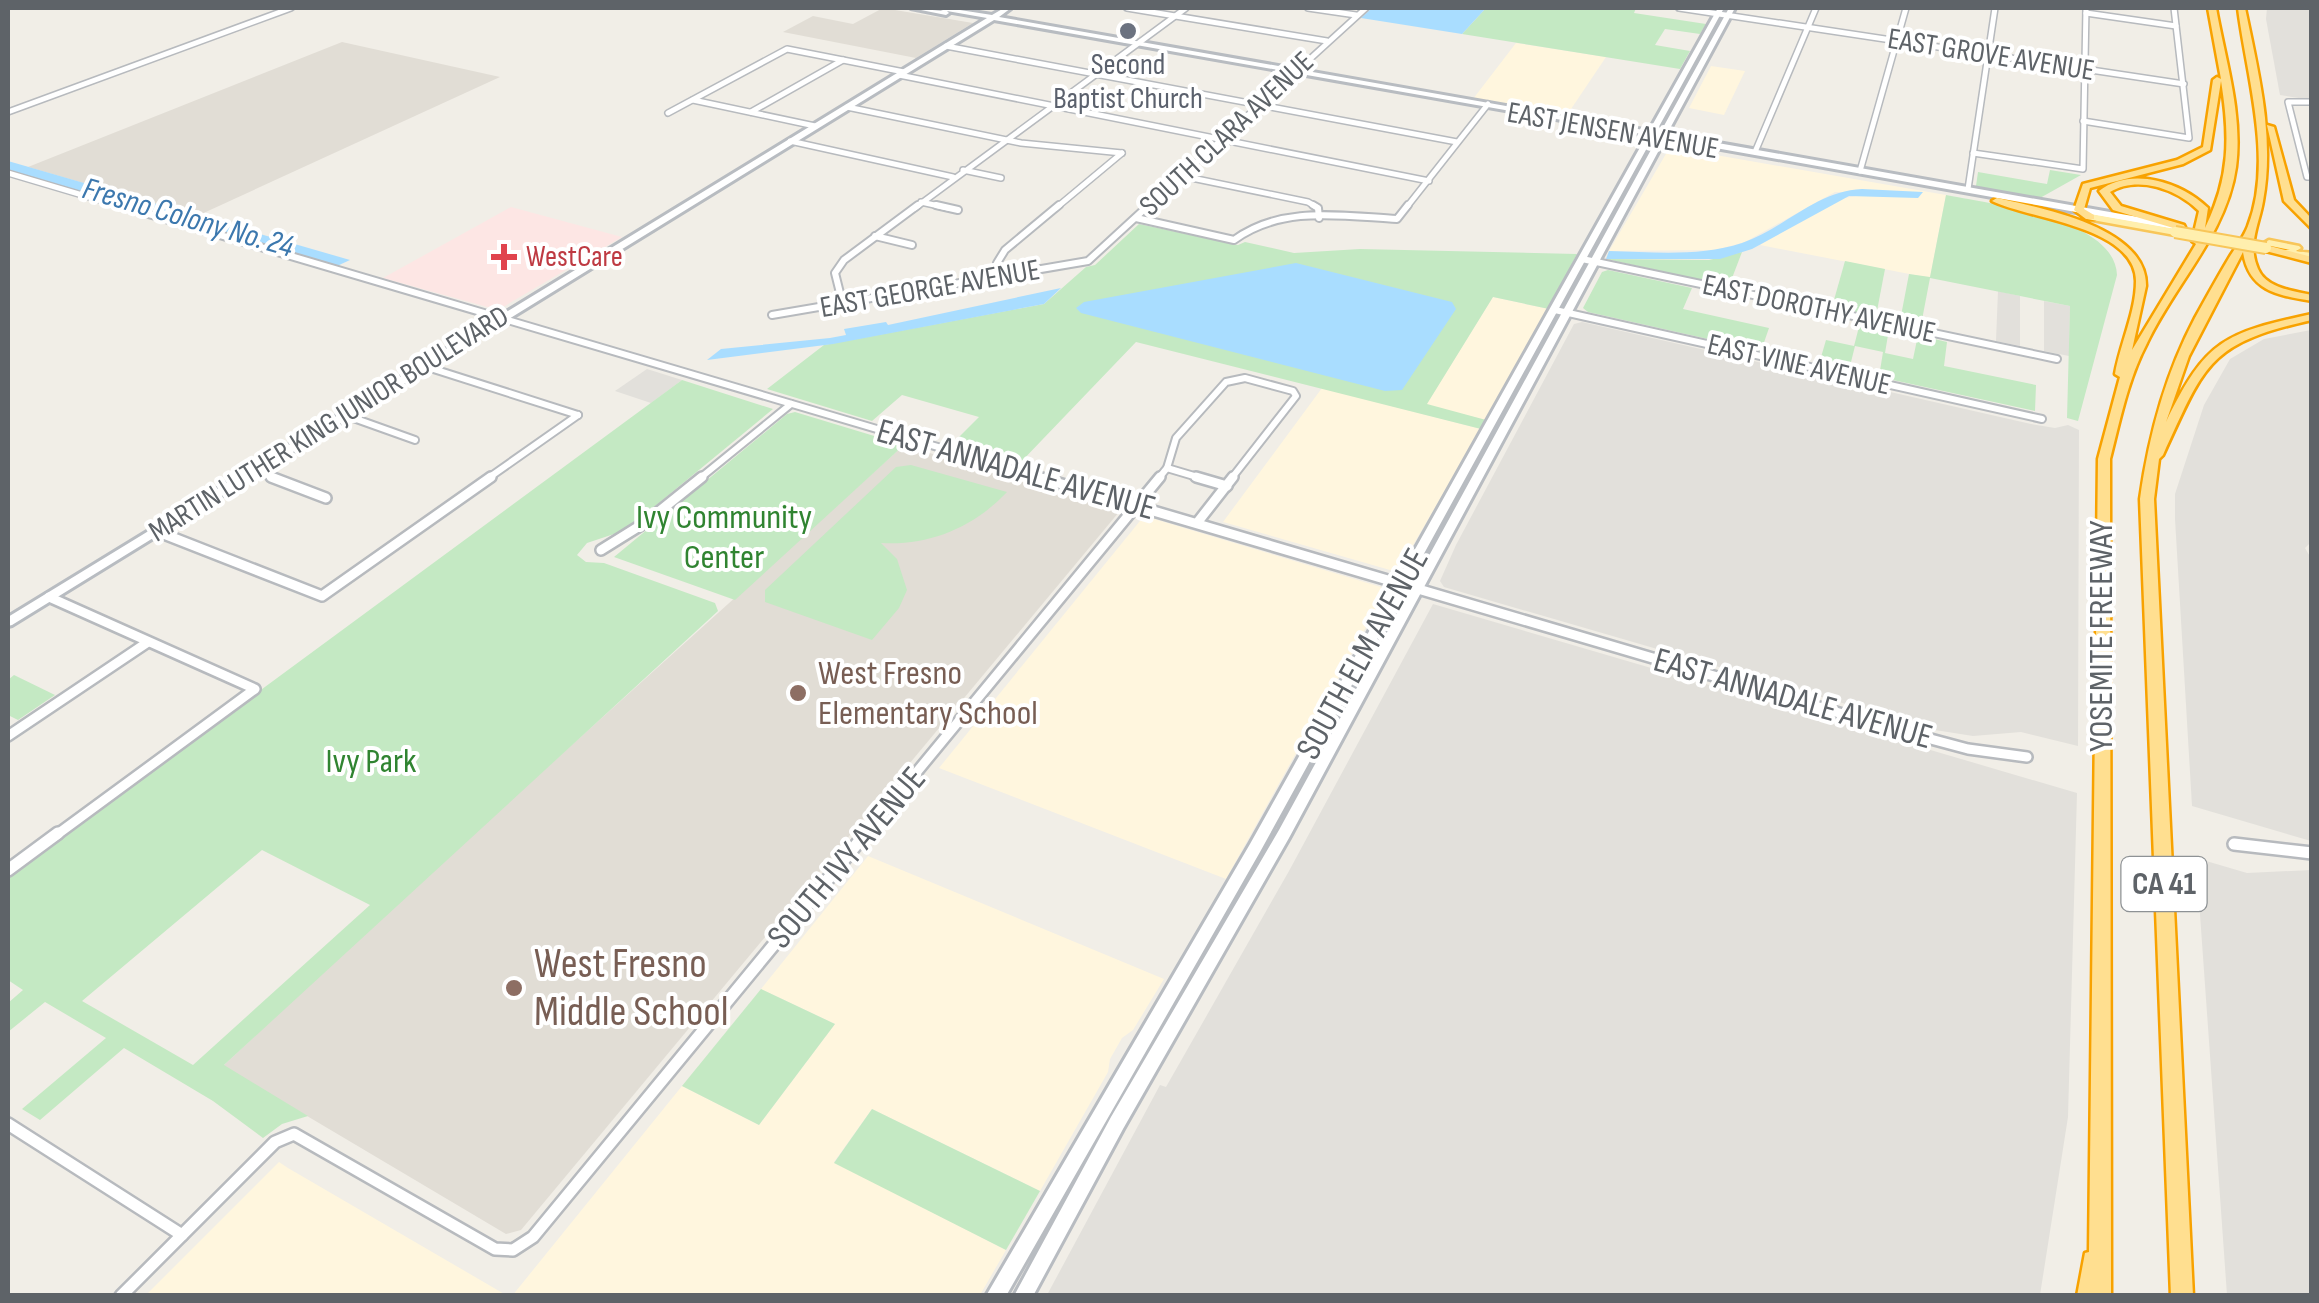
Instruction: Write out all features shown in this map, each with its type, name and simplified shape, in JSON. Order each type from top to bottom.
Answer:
[{"type":"highway","name":"YOSEMITE FREEWAY","points":[[2100,1296],[2104,459],[2118,397],[2147,331],[2215,220],[2231,164],[2230,123],[2212,8]]},
{"type":"highway","name":"YOSEMITE FREEWAY","points":[[2182,1296],[2147,529],[2150,472],[2162,405],[2176,365],[2248,233],[2259,203],[2265,159],[2241,8]]},
{"type":"highway","points":[[2090,217],[2079,210],[2080,195],[2091,183],[2180,162],[2206,148],[2219,62]]},
{"type":"highway","points":[[2255,80],[2289,201],[2312,226]]},
{"type":"highway","points":[[2178,230],[2117,208],[2104,191],[2122,183],[2143,183],[2175,190],[2196,201],[2204,214],[2193,256]]},
{"type":"highway","points":[[1996,200],[2092,230],[2118,245],[2139,267],[2142,280],[2124,347],[2118,397]]},
{"type":"highway","points":[[2248,233],[2248,266],[2252,274],[2274,288],[2312,298]]},
{"type":"highway","points":[[2267,245],[2312,255]]},
{"type":"highway","points":[[2150,472],[2208,356],[2242,333],[2312,316]]},
{"type":"highway","points":[[2088,1296],[2100,1213]]},
{"type":"main road","name":"EAST JENSEN AVENUE","points":[[914,8],[1755,152],[2178,230]]},
{"type":"main road","name":"EAST JENSEN AVENUE","points":[[939,8],[990,19]]},
{"type":"main road","name":"MARTIN LUTHER KING JUNIOR BOULEVARD","points":[[8,622],[1008,8]]},
{"type":"main road","name":"SOUTH ELM AVENUE","points":[[1562,312],[1582,260],[1725,11]]},
{"type":"main road","name":"SOUTH ELM AVENUE","points":[[995,1296],[1148,1028],[1410,586],[1662,138],[1725,11]]},
{"type":"main road","name":"EAST JENSEN AVENUE","points":[[1662,138],[1913,186],[2267,245]]},
{"type":"main road","points":[[1808,167],[1860,171]]},
{"type":"main road","points":[[1913,186],[1968,190]]},
{"type":"main road","name":"SOUTH ELM AVENUE","points":[[1023,1296],[1262,873],[1410,586]]},
{"type":"main road","points":[[1148,1028],[1167,1037]]},
{"type":"street","points":[[8,112],[291,8]]},
{"type":"street","points":[[1128,8],[1327,41]]},
{"type":"street","points":[[843,305],[834,274],[844,260],[1186,8]]},
{"type":"street","points":[[1308,8],[1356,15]]},
{"type":"street","name":"SOUTH CLARA AVENUE","points":[[1088,261],[1366,8]]},
{"type":"street","name":"EAST GROVE AVENUE","points":[[1680,8],[1725,11],[1808,28],[2184,84]]},
{"type":"street","points":[[1755,152],[1816,8]]},
{"type":"street","points":[[1860,171],[1906,8]]},
{"type":"street","points":[[1968,190],[1995,8]]},
{"type":"street","points":[[2083,121],[2189,138],[2174,8]]},
{"type":"street","points":[[1973,153],[2080,170],[2084,167],[2086,10],[2176,26]]},
{"type":"street","points":[[946,46],[1457,142]]},
{"type":"street","points":[[668,114],[788,48],[1429,181]]},
{"type":"street","points":[[752,112],[843,60]]},
{"type":"street","points":[[694,100],[815,126]]},
{"type":"street","points":[[2310,177],[2288,102],[2312,102]]},
{"type":"street","points":[[1136,218],[1234,240],[1264,221],[1397,219],[1486,106]]},
{"type":"street","points":[[846,107],[1005,140],[1122,154]]},
{"type":"street","points":[[790,141],[954,178]]},
{"type":"street","points":[[1003,276],[996,262],[1005,250],[1122,154]]},
{"type":"street","points":[[964,170],[1002,178]]},
{"type":"street","name":"EAST ANNADALE AVENUE","points":[[8,173],[1947,744],[2027,757]]},
{"type":"street","points":[[1182,176],[1308,202],[1318,208],[1320,218]]},
{"type":"street","points":[[922,202],[958,210]]},
{"type":"street","points":[[875,236],[912,245]]},
{"type":"street","name":"EAST DOROTHY AVENUE","points":[[1582,260],[2057,359]]},
{"type":"street","name":"EAST GEORGE AVENUE","points":[[772,315],[1088,261]]},
{"type":"street","name":"EAST VINE AVENUE","points":[[1562,312],[2042,420]]},
{"type":"street","points":[[424,366],[578,415]]},
{"type":"street","name":"SOUTH IVY AVENUE","points":[[182,1235],[285,1136],[294,1134],[494,1249],[513,1250],[545,1222],[1167,468],[1176,438],[1226,382],[1244,378],[1292,391],[1296,396],[1228,486]]},
{"type":"street","points":[[601,550],[646,522],[791,404]]},
{"type":"street","points":[[344,415],[415,440]]},
{"type":"street","points":[[156,531],[322,596],[578,415]]},
{"type":"street","points":[[1167,468],[1228,486],[1196,523]]},
{"type":"street","points":[[254,470],[326,498]]},
{"type":"street","points":[[8,870],[255,689],[49,597]]},
{"type":"street","points":[[8,736],[148,642]]},
{"type":"street","points":[[2234,844],[2264,844],[2312,853]]},
{"type":"street","points":[[8,1124],[182,1235],[120,1296]]},
{"type":"shaded area","points":[[883,8],[973,23],[916,58],[783,32],[813,16],[853,24]]},
{"type":"shaded area","points":[[2267,8],[2311,8],[2311,100],[2280,95]]},
{"type":"shaded area","points":[[342,42],[500,77],[197,216],[28,167]]},
{"type":"shaded area","points":[[1516,43],[1606,57],[1567,115],[1473,99]]},
{"type":"shaded area","points":[[1711,66],[1745,71],[1724,115],[1689,108]]},
{"type":"shaded area","points":[[1670,147],[1946,195],[1930,278],[1760,245],[1839,199],[1868,194],[1918,198],[1922,192],[1835,192],[1745,242],[1716,250],[1609,251]]},
{"type":"shaded area","name":"WestCare","points":[[511,207],[622,237],[498,310],[383,278]]},
{"type":"shaded area","points":[[1998,291],[2020,296],[2020,346],[1996,341]]},
{"type":"shaded area","points":[[1493,297],[1549,309],[1486,420],[1426,405]]},
{"type":"shaded area","points":[[2044,301],[2070,306],[2069,356],[2044,351]]},
{"type":"shaded area","points":[[1582,322],[2031,424],[2055,428],[2068,425],[2079,430],[2078,746],[2021,732],[1973,736],[1935,730],[1444,587],[1440,581],[1456,545],[1574,324]]},
{"type":"shaded area","points":[[2311,330],[2312,541],[2305,548],[2312,560],[2311,841],[2192,806],[2175,494],[2204,405],[2230,359],[2264,339]]},
{"type":"shaded area","points":[[647,369],[682,380],[651,403],[615,391]]},
{"type":"shaded area","points":[[1322,388],[1481,429],[1399,569],[1390,570],[1223,522]]},
{"type":"shaded area","points":[[904,445],[1119,512],[521,1230],[506,1234],[223,1066],[389,910]]},
{"type":"shaded area","points":[[1144,516],[1381,587],[1385,593],[1226,879],[939,768]]},
{"type":"shaded area","points":[[1433,604],[2077,793],[2068,1117],[2040,1295],[1047,1295],[1160,1085],[1166,1087],[1289,871]]},
{"type":"shaded area","points":[[868,856],[1164,979],[1133,1030],[1122,1038],[1110,1059],[1108,1072],[1040,1191],[872,1109],[834,1162],[1006,1250],[980,1295],[512,1296],[682,1086],[759,1125],[835,1024],[761,989]]},
{"type":"shaded area","points":[[2196,858],[2247,873],[2311,870],[2311,1295],[2227,1295]]},
{"type":"shaded area","points":[[279,1162],[288,1168],[506,1295],[146,1295]]},
{"type":"green space","points":[[1486,8],[1636,8],[1634,13],[1706,24],[1700,34],[1665,29],[1655,45],[1690,51],[1680,69],[1462,34]]},
{"type":"green space","points":[[2050,170],[2081,175],[2040,198],[1976,186],[1978,172],[2047,184]]},
{"type":"green space","points":[[1946,195],[2047,217],[2096,240],[2111,256],[2117,275],[2078,421],[2067,418],[2070,306],[1930,278],[1921,325],[1900,321],[1909,274],[1930,277]]},
{"type":"green space","points":[[1139,224],[1294,253],[1360,249],[1577,254],[1549,309],[1493,297],[1427,404],[1486,420],[1481,429],[1136,342],[1019,464],[952,444],[979,417],[902,395],[872,421],[767,389],[824,345],[1044,304],[1086,267],[1095,265]]},
{"type":"green space","points":[[1742,252],[1729,286],[1606,259],[1709,260]]},
{"type":"green space","points":[[1845,261],[1885,269],[1876,316],[1832,307]]},
{"type":"green space","points":[[1608,270],[1692,288],[1683,309],[1769,328],[1761,351],[1588,312],[1583,308],[1602,272]]},
{"type":"green space","points":[[1860,323],[1889,329],[1885,353],[1913,359],[1918,335],[1947,342],[1944,366],[2036,385],[2035,411],[1879,377],[1883,352],[1855,346],[1849,370],[1819,364],[1826,340],[1854,346]]},
{"type":"green space","name":"Ivy Park","points":[[682,380],[773,409],[626,530],[587,543],[577,555],[586,562],[604,563],[715,603],[718,611],[224,1065],[308,1116],[282,1124],[263,1138],[213,1101],[124,1048],[40,1120],[22,1109],[106,1038],[45,1002],[8,1032],[8,1003],[23,990],[8,980],[8,876]],"holes":[[[262,850],[370,905],[193,1065],[82,1001]]]},
{"type":"green space","name":"Ivy Community Center","points":[[795,412],[904,445],[735,600],[614,557],[787,414]]},
{"type":"green space","points":[[911,465],[1007,492],[980,515],[950,532],[917,541],[881,543],[897,559],[907,590],[899,608],[872,640],[765,602],[765,590],[896,467]]},
{"type":"green space","points":[[14,675],[55,695],[18,720],[8,715],[8,680]]},
{"type":"green space","points":[[761,989],[835,1024],[759,1125],[682,1086]]},
{"type":"green space","points":[[872,1109],[1040,1191],[1006,1250],[834,1163]]},
{"type":"water","points":[[1372,8],[1486,8],[1462,34],[1361,18]]},
{"type":"water","name":"Fresno Colony No. 24","points":[[8,161],[350,260],[337,266],[8,170]]},
{"type":"water","points":[[1862,189],[1923,192],[1918,198],[1849,196],[1752,249],[1720,259],[1606,259],[1609,251],[1693,252],[1742,243],[1830,196]]},
{"type":"water","points":[[1296,263],[1452,302],[1456,309],[1402,390],[1385,391],[1081,313],[1076,308],[1084,302]]},
{"type":"water","points":[[1061,288],[1044,304],[833,344],[707,360],[721,349],[830,338],[846,335],[844,329],[886,322],[888,325]]},
{"type":"place","name":"Second Baptist Church","points":[[1128,31]]},
{"type":"place","name":"WestCare","points":[[504,257]]},
{"type":"place","name":"West Fresno Elementary School","points":[[798,693]]},
{"type":"place","name":"West Fresno Middle School","points":[[514,988]]}]
